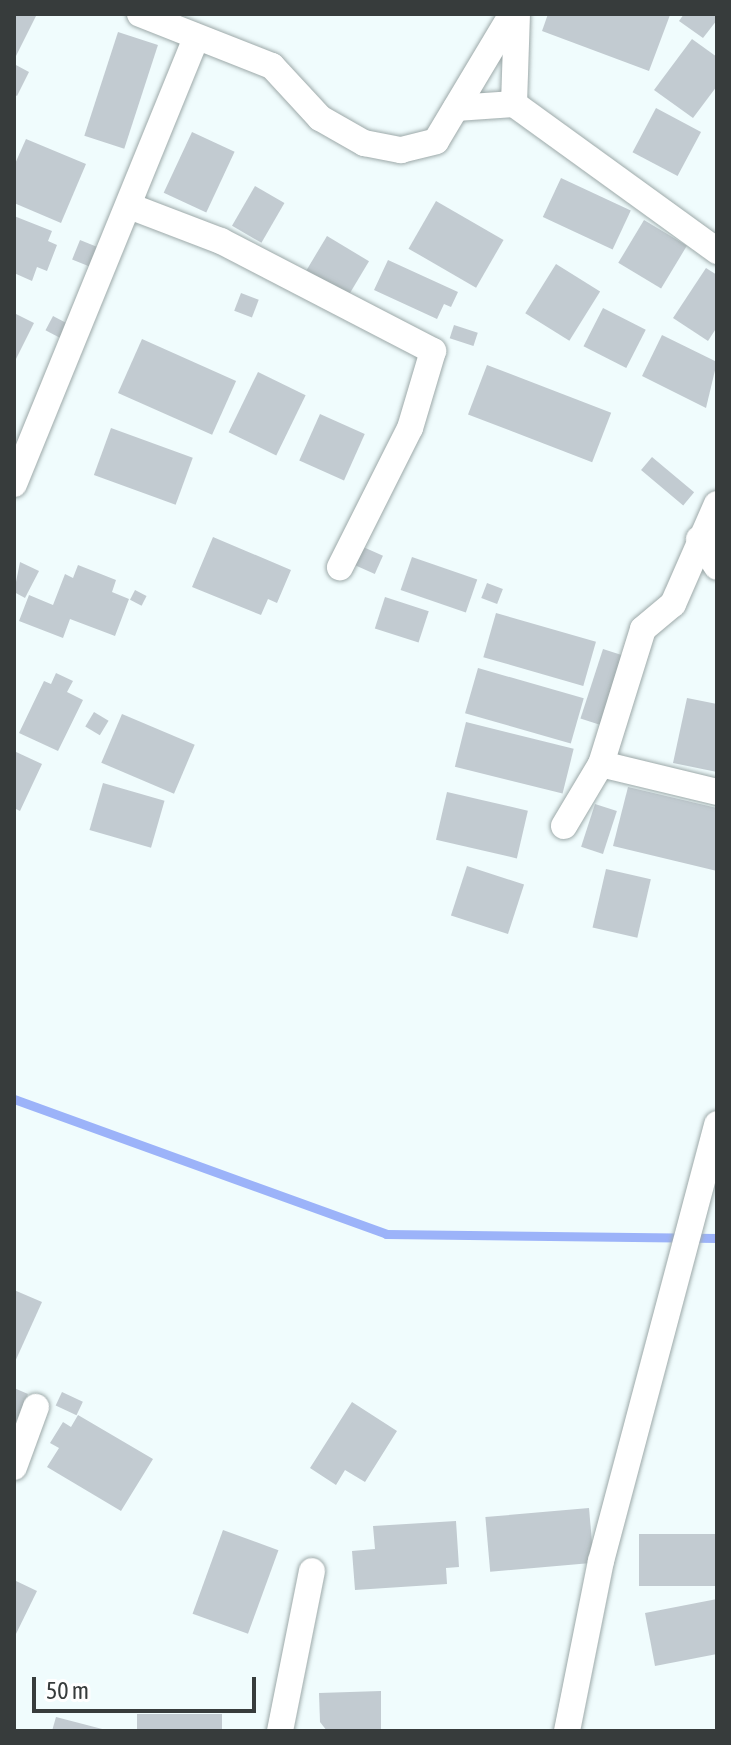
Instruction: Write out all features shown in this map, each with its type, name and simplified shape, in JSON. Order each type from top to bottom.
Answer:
[{"type":"street","points":[[140,14],[195,40],[272,66],[320,118],[364,143],[401,150],[436,141],[515,14]]},
{"type":"street","points":[[514,104],[515,14]]},
{"type":"street","points":[[14,484],[132,207],[195,40]]},
{"type":"street","points":[[456,108],[514,104],[717,251]]},
{"type":"street","points":[[132,207],[221,241],[433,351],[410,428],[340,567]]},
{"type":"street","points":[[564,826],[601,764],[643,629],[673,604],[717,504]]},
{"type":"street","points":[[699,539],[717,567]]},
{"type":"street","points":[[601,764],[717,792]]},
{"type":"street","points":[[567,1731],[601,1561],[717,1124]]},
{"type":"street","points":[[14,1467],[36,1407]]},
{"type":"street","points":[[280,1731],[312,1571]]},
{"type":"building","points":[[14,14],[37,14],[14,60]]},
{"type":"building","points":[[548,14],[670,15],[649,71],[542,31]]},
{"type":"building","points":[[684,14],[717,14],[717,20],[703,38],[679,21]]},
{"type":"building","points":[[118,32],[158,45],[124,149],[84,136]]},
{"type":"building","points":[[692,39],[717,57],[717,86],[693,118],[654,90]]},
{"type":"building","points":[[14,64],[29,72],[17,96],[14,94]]},
{"type":"building","points":[[656,108],[701,132],[678,176],[633,152]]},
{"type":"building","points":[[192,132],[235,152],[206,213],[164,193]]},
{"type":"building","points":[[26,139],[86,164],[61,223],[14,203],[14,166]]},
{"type":"building","points":[[561,178],[631,211],[613,250],[543,217]]},
{"type":"building","points":[[255,186],[284,203],[261,243],[232,226]]},
{"type":"building","points":[[436,201],[504,240],[476,288],[408,249]]},
{"type":"building","points":[[14,216],[52,231],[48,241],[57,245],[47,271],[37,267],[32,281],[14,273]]},
{"type":"building","points":[[644,220],[687,246],[661,289],[618,263]]},
{"type":"building","points":[[327,236],[369,261],[348,296],[306,271]]},
{"type":"building","points":[[80,240],[102,249],[94,268],[72,259]]},
{"type":"building","points":[[388,260],[458,292],[451,307],[444,304],[437,319],[374,290]]},
{"type":"building","points":[[556,264],[600,292],[569,341],[525,313]]},
{"type":"building","points":[[706,268],[717,275],[717,327],[708,341],[673,318]]},
{"type":"building","points":[[241,293],[259,300],[252,318],[234,311]]},
{"type":"building","points":[[603,308],[646,330],[626,368],[583,346]]},
{"type":"building","points":[[14,313],[34,323],[14,363]]},
{"type":"building","points":[[53,316],[72,326],[64,340],[45,330]]},
{"type":"building","points":[[454,325],[478,333],[473,346],[450,338]]},
{"type":"building","points":[[662,335],[717,362],[706,408],[642,376]]},
{"type":"building","points":[[142,339],[236,381],[212,435],[118,393]]},
{"type":"building","points":[[487,365],[611,413],[592,462],[468,414]]},
{"type":"building","points":[[258,372],[306,395],[276,455],[229,432]]},
{"type":"building","points":[[320,414],[365,434],[344,481],[299,461]]},
{"type":"building","points":[[111,428],[193,458],[176,505],[94,475]]},
{"type":"building","points":[[652,457],[694,492],[683,505],[641,470]]},
{"type":"building","points":[[213,537],[291,570],[277,603],[268,599],[261,615],[192,587]]},
{"type":"building","points":[[361,546],[383,556],[375,574],[353,564]]},
{"type":"building","points":[[412,557],[477,579],[466,613],[401,590]]},
{"type":"building","points":[[20,562],[39,571],[25,598],[14,592]]},
{"type":"building","points":[[78,565],[116,580],[112,592],[129,599],[115,636],[70,619],[63,638],[19,621],[29,595],[53,605],[65,574],[73,578]]},
{"type":"building","points":[[487,583],[503,589],[497,604],[481,598]]},
{"type":"building","points":[[135,590],[147,596],[142,606],[130,600]]},
{"type":"building","points":[[385,597],[429,611],[419,643],[375,628]]},
{"type":"building","points":[[496,613],[596,642],[583,686],[483,657]]},
{"type":"building","points":[[603,649],[628,657],[605,726],[580,718]]},
{"type":"building","points":[[478,668],[584,698],[571,743],[465,713]]},
{"type":"building","points":[[56,673],[73,681],[67,692],[83,700],[58,751],[19,733],[44,681],[51,684]]},
{"type":"building","points":[[687,698],[717,704],[717,772],[673,763]]},
{"type":"building","points":[[94,712],[109,721],[100,735],[85,727]]},
{"type":"building","points":[[122,714],[195,745],[174,794],[101,763]]},
{"type":"building","points":[[466,722],[574,749],[563,793],[455,767]]},
{"type":"building","points":[[14,751],[42,764],[20,811],[14,808]]},
{"type":"building","points":[[103,783],[165,801],[151,848],[89,830]]},
{"type":"building","points":[[628,787],[717,808],[717,871],[613,846]]},
{"type":"building","points":[[447,792],[528,811],[517,858],[436,840]]},
{"type":"building","points":[[595,804],[617,811],[603,854],[581,847]]},
{"type":"building","points":[[467,866],[524,885],[508,934],[451,915]]},
{"type":"building","points":[[606,869],[651,879],[637,938],[593,927]]},
{"type":"building","points":[[14,1290],[42,1302],[14,1364]]},
{"type":"building","points":[[14,1388],[28,1394],[14,1426]]},
{"type":"building","points":[[62,1392],[83,1402],[77,1415],[56,1406]]},
{"type":"building","points":[[352,1402],[397,1431],[365,1482],[345,1470],[336,1485],[310,1468]]},
{"type":"building","points":[[78,1415],[153,1459],[121,1511],[47,1467],[59,1448],[50,1443],[63,1422],[71,1427]]},
{"type":"building","points":[[589,1508],[594,1563],[490,1572],[485,1517]]},
{"type":"building","points":[[456,1521],[459,1567],[446,1568],[447,1584],[355,1590],[352,1551],[375,1549],[373,1526]]},
{"type":"building","points":[[223,1530],[278,1550],[248,1634],[193,1614]]},
{"type":"building","points":[[639,1534],[717,1534],[717,1586],[639,1586]]},
{"type":"building","points":[[14,1580],[37,1591],[14,1638]]},
{"type":"building","points":[[717,1599],[717,1654],[655,1666],[645,1613]]},
{"type":"building","points":[[381,1691],[381,1731],[327,1731],[320,1722],[319,1693]]},
{"type":"building","points":[[137,1714],[222,1714],[222,1731],[137,1731]]},
{"type":"building","points":[[56,1717],[106,1730],[52,1731]]},
{"type":"waterway","points":[[14,1099],[386,1234],[717,1238]]}]
